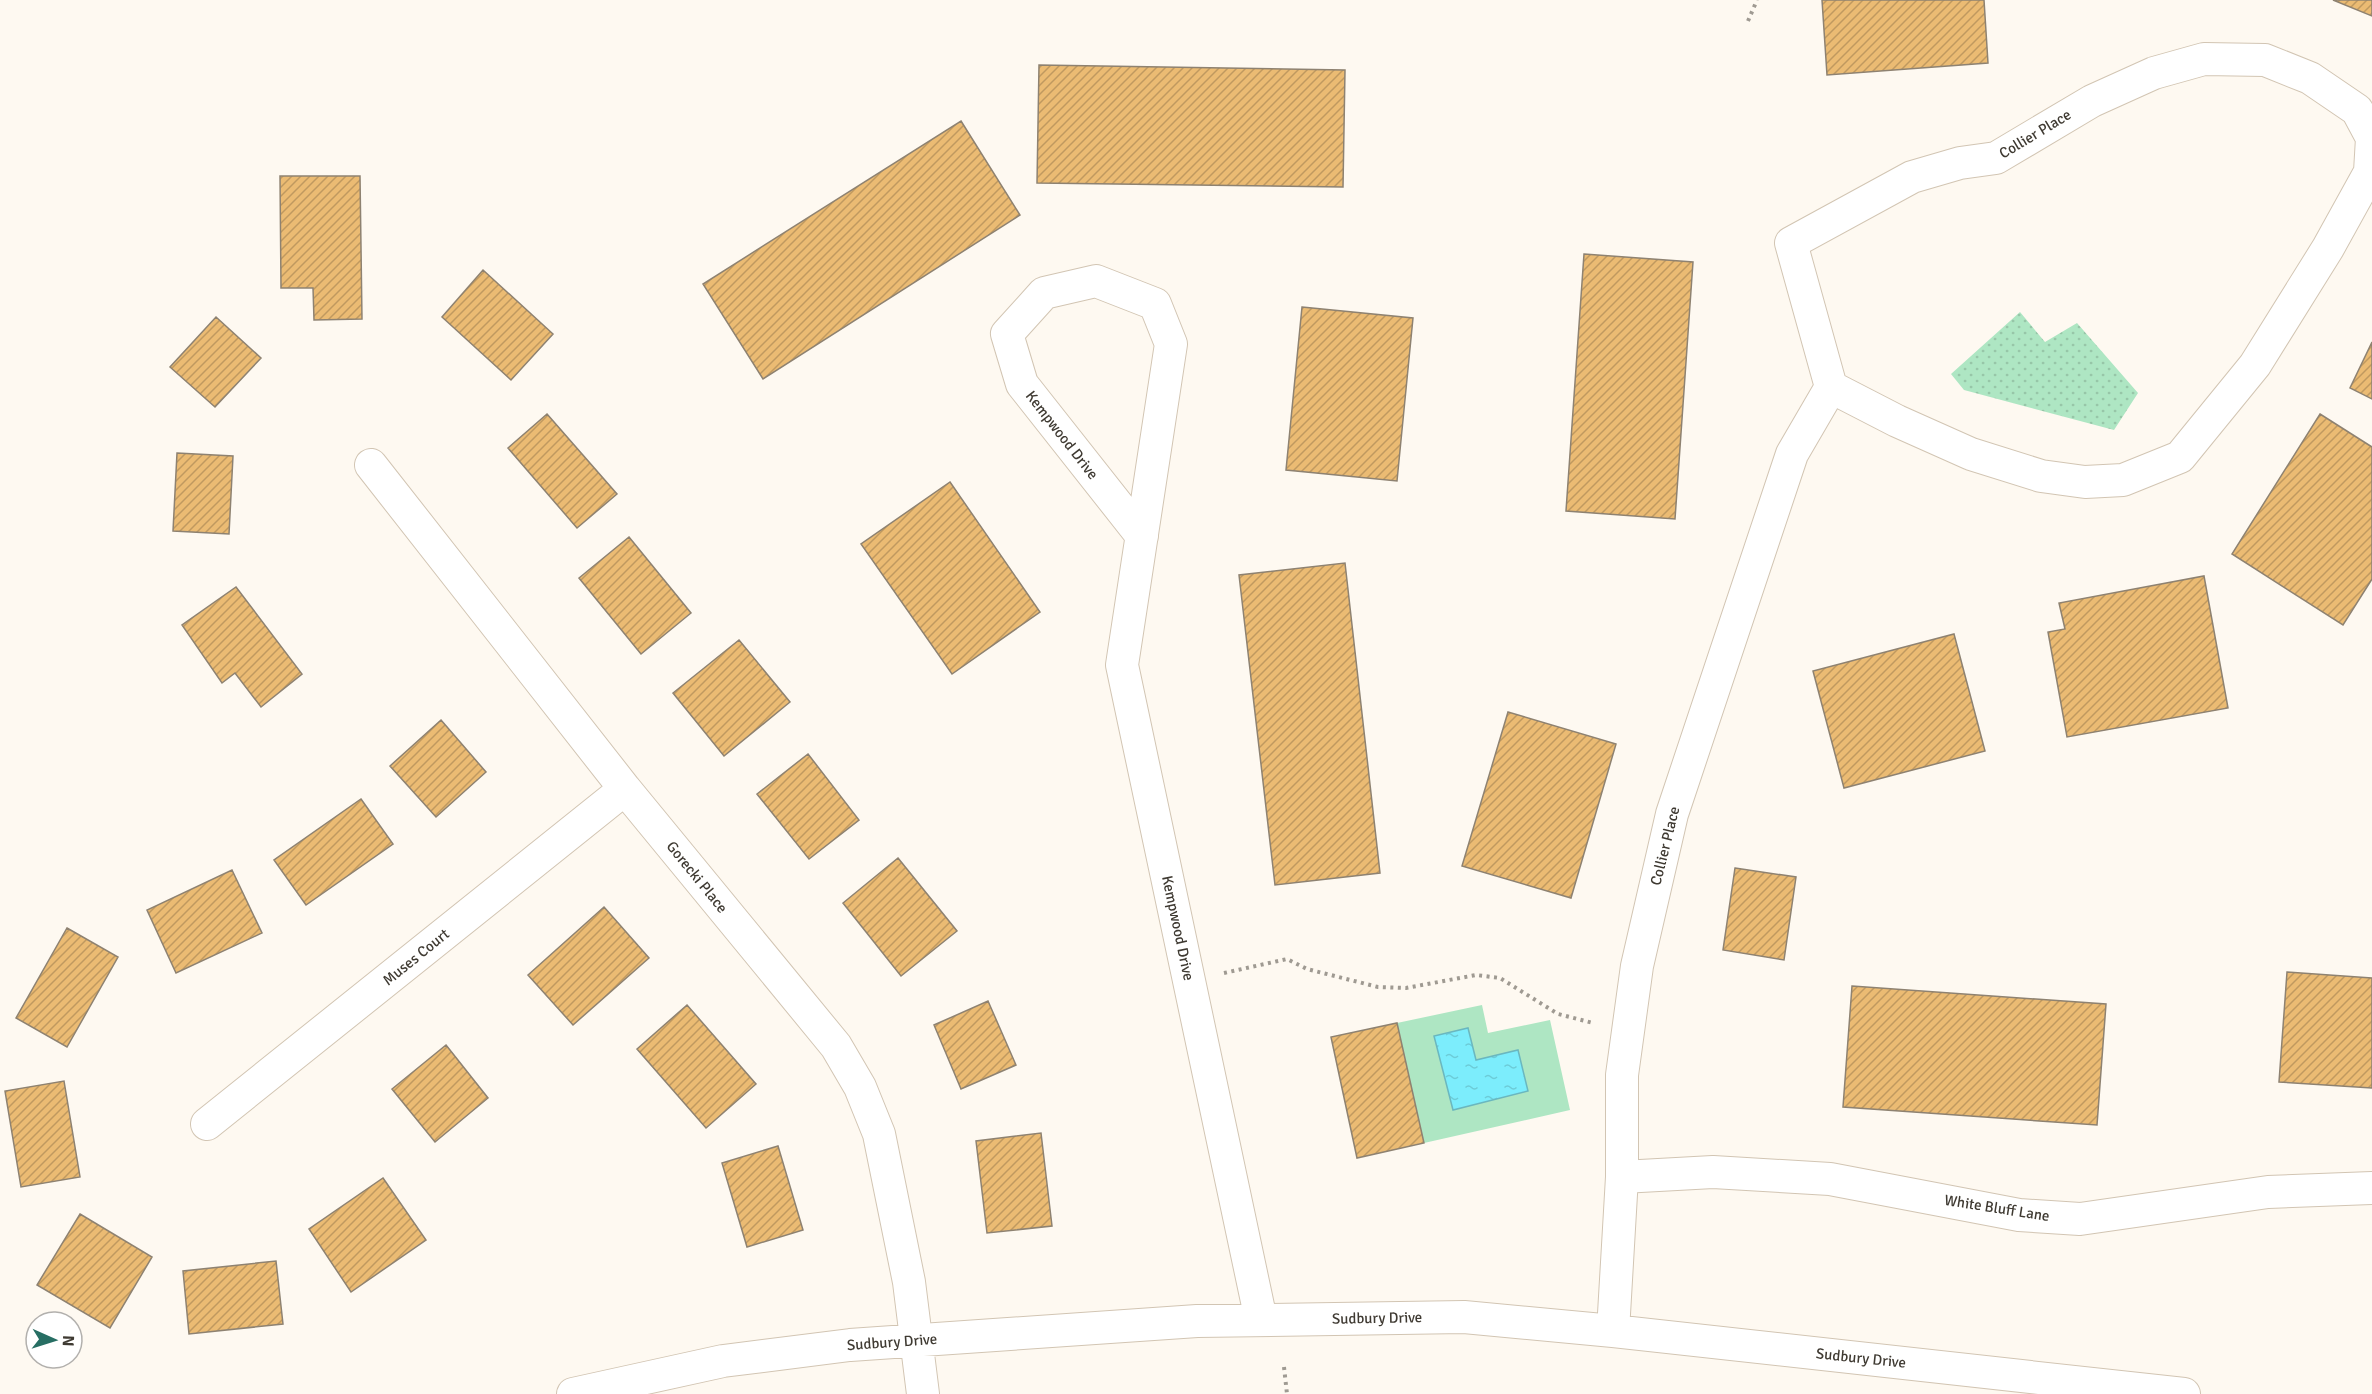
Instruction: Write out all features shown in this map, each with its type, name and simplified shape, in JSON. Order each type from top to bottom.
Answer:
[{"type":"street","name":"Collier Place","points":[[1613,1331],[1622,1177],[1623,1075],[1637,966],[1671,814],[1792,454],[1831,387],[1791,243],[1912,177],[1960,163],[1996,158],[2092,101],[2154,73],[2204,60],[2265,60],[2310,78],[2357,110],[2372,138],[2370,172],[2328,248],[2255,365],[2180,457],[2123,480],[2085,482],[2041,476],[1971,454],[1897,421],[1831,387]]},
{"type":"street","name":"Kempwood Drive","points":[[1142,536],[1022,384],[1007,334],[1044,293],[1096,280],[1155,304],[1170,344],[1142,536],[1122,665],[1262,1320]]},
{"type":"street","name":"Gorecki Place","points":[[371,465],[625,789],[836,1046],[860,1088],[879,1134],[891,1184],[909,1282],[923,1394]]},
{"type":"street","name":"Muses Court","points":[[207,1124],[625,789]]},
{"type":"street","name":"White Bluff Lane","points":[[1622,1177],[1713,1172],[1830,1179],[2019,1215],[2080,1219],[2268,1192],[2372,1188]]},
{"type":"street","name":"Sudbury Drive","points":[[573,1394],[723,1361],[916,1339],[1262,1320],[1464,1317],[1613,1331],[2184,1394]]},
{"type":"path","points":[[1748,21],[1757,0]]},
{"type":"path","points":[[1190,982],[1287,959],[1307,969],[1378,987],[1406,988],[1476,975],[1500,978],[1518,986],[1558,1014],[1628,1033]]},
{"type":"path","points":[[1284,1367],[1287,1394]]},
{"type":"green space","points":[[2020,312],[2045,342],[2077,323],[2138,393],[2114,430],[1964,390],[1951,374]]},
{"type":"green space","points":[[1482,1005],[1488,1033],[1550,1020],[1570,1110],[1424,1143],[1397,1023]]},
{"type":"water","points":[[1468,1028],[1476,1060],[1518,1050],[1528,1091],[1453,1110],[1434,1036]]},
{"type":"building","points":[[1822,0],[1984,0],[1988,63],[1827,75]]},
{"type":"building","points":[[2333,0],[2372,0],[2372,16]]},
{"type":"building","points":[[1039,65],[1345,70],[1343,187],[1037,183]]},
{"type":"building","points":[[961,121],[1020,215],[763,379],[703,284]]},
{"type":"building","points":[[280,176],[360,176],[362,319],[314,320],[313,288],[281,288]]},
{"type":"building","points":[[1584,254],[1693,262],[1675,519],[1566,511]]},
{"type":"building","points":[[483,270],[553,334],[511,380],[442,317]]},
{"type":"building","points":[[1302,307],[1413,318],[1397,481],[1286,470]]},
{"type":"building","points":[[216,317],[261,358],[215,407],[170,367]]},
{"type":"building","points":[[2372,342],[2372,399],[2350,388]]},
{"type":"building","points":[[547,414],[617,494],[577,528],[508,448]]},
{"type":"building","points":[[2320,414],[2372,447],[2372,579],[2343,625],[2232,554]]},
{"type":"building","points":[[177,453],[233,456],[229,534],[173,531]]},
{"type":"building","points":[[950,482],[1040,612],[952,674],[861,544]]},
{"type":"building","points":[[629,537],[691,613],[641,654],[579,578]]},
{"type":"building","points":[[1345,563],[1380,873],[1275,885],[1239,575]]},
{"type":"building","points":[[2204,576],[2228,708],[2067,737],[2048,632],[2065,629],[2059,603]]},
{"type":"building","points":[[236,587],[302,674],[261,707],[235,673],[222,683],[182,625]]},
{"type":"building","points":[[1954,634],[1985,751],[1844,788],[1813,671]]},
{"type":"building","points":[[739,640],[790,702],[724,756],[673,693]]},
{"type":"building","points":[[1508,712],[1616,744],[1571,898],[1462,866]]},
{"type":"building","points":[[441,720],[486,772],[436,817],[390,766]]},
{"type":"building","points":[[808,754],[859,820],[809,859],[757,794]]},
{"type":"building","points":[[361,799],[393,844],[306,905],[274,860]]},
{"type":"building","points":[[898,858],[957,931],[901,976],[843,903]]},
{"type":"building","points":[[1735,868],[1796,877],[1784,960],[1723,950]]},
{"type":"building","points":[[232,870],[262,933],[176,973],[147,910]]},
{"type":"building","points":[[604,907],[649,958],[573,1025],[528,975]]},
{"type":"building","points":[[67,928],[118,957],[67,1047],[16,1018]]},
{"type":"building","points":[[2287,972],[2372,978],[2372,1088],[2279,1082]]},
{"type":"building","points":[[1852,986],[2106,1004],[2097,1125],[1843,1107]]},
{"type":"building","points":[[988,1001],[1016,1065],[961,1089],[934,1025]]},
{"type":"building","points":[[687,1005],[756,1084],[706,1128],[637,1049]]},
{"type":"building","points":[[1397,1023],[1424,1143],[1357,1158],[1331,1037]]},
{"type":"building","points":[[446,1045],[488,1098],[435,1142],[392,1089]]},
{"type":"building","points":[[64,1081],[80,1177],[21,1187],[5,1091]]},
{"type":"building","points":[[1041,1133],[1052,1226],[987,1233],[976,1141]]},
{"type":"building","points":[[778,1146],[803,1230],[747,1247],[722,1163]]},
{"type":"building","points":[[383,1178],[426,1240],[351,1292],[309,1229]]},
{"type":"building","points":[[80,1214],[152,1257],[110,1328],[84,1313],[84,1310],[79,1310],[37,1285]]},
{"type":"building","points":[[276,1261],[283,1324],[189,1334],[183,1271]]}]
